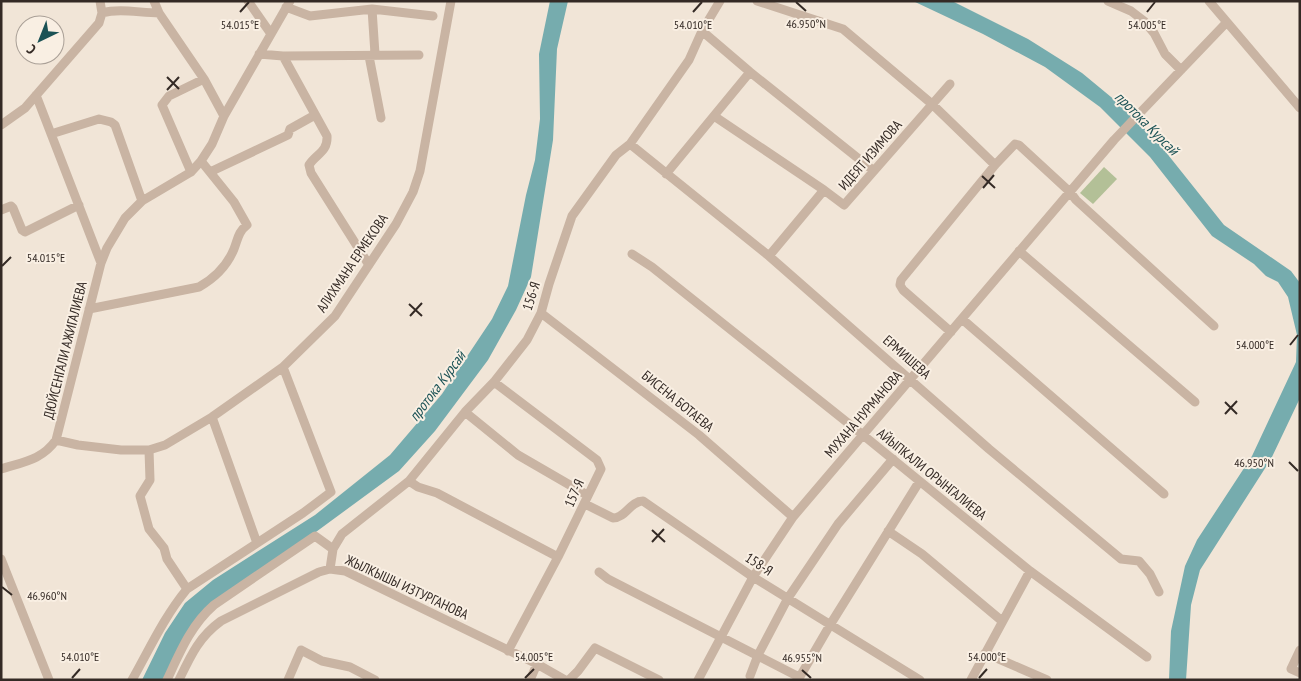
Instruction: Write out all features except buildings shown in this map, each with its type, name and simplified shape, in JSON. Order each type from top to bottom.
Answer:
[{"type":"street","points":[[1,125],[25,108],[99,23],[102,13],[100,1]]},
{"type":"street","points":[[154,1],[160,13],[204,78],[224,116]]},
{"type":"street","points":[[248,1],[270,34]]},
{"type":"street","name":"АЛИХМАНА ЕРМЕКОВА","points":[[56,440],[78,446],[122,450],[149,450],[165,445],[212,417],[283,367],[335,316],[369,265],[413,192],[420,171],[451,1]]},
{"type":"street","name":"156-Я","points":[[330,569],[333,549],[336,541],[342,534],[409,481],[465,412],[494,382],[527,340],[541,313],[572,216],[616,155],[630,144],[689,60],[702,31],[720,1]]},
{"type":"street","points":[[757,1],[843,29],[932,104],[995,165]]},
{"type":"street","points":[[1108,1],[1131,11],[1144,21],[1154,32],[1164,54],[1180,70]]},
{"type":"street","points":[[1209,1],[1300,108]]},
{"type":"street","points":[[288,4],[310,16],[372,9],[433,16]]},
{"type":"street","name":"ДЮЙСЕНГАЛИ АЖИГАЛИЕВА","points":[[1,469],[42,456],[56,440],[101,263],[107,248],[125,218],[142,201],[191,172],[201,161],[212,144],[224,116],[288,4]]},
{"type":"street","points":[[372,9],[372,55],[381,118]]},
{"type":"street","points":[[102,13],[114,10],[135,13],[160,13]]},
{"type":"street","name":"МУХАНА НУРМАНОВА","points":[[698,680],[753,577],[793,517],[1114,140],[1226,23]]},
{"type":"street","points":[[702,31],[874,171]]},
{"type":"street","points":[[259,54],[283,56],[419,55]]},
{"type":"street","points":[[283,56],[327,136],[326,149],[309,165],[311,173],[369,265]]},
{"type":"street","points":[[666,174],[750,72]]},
{"type":"street","points":[[191,172],[162,105],[168,96],[204,78]]},
{"type":"street","name":"ИДЕЯТ ИЗИМОВА","points":[[769,256],[824,190],[844,205],[950,84]]},
{"type":"street","points":[[36,95],[101,263]]},
{"type":"street","points":[[210,172],[288,135],[290,129],[315,115]]},
{"type":"street","points":[[714,116],[824,190]]},
{"type":"street","points":[[51,134],[99,120],[111,122],[115,125],[142,201]]},
{"type":"street","name":"ЕРМИШЕВА","points":[[630,144],[769,256],[989,449],[1121,559],[1139,561],[1150,574],[1158,592]]},
{"type":"street","points":[[951,332],[904,290],[900,285],[901,280],[995,165],[1015,144],[1019,145],[1070,192],[1076,200],[1214,326]]},
{"type":"street","points":[[89,309],[199,288],[212,280],[225,265],[234,249],[239,232],[246,224],[234,202],[201,161]]},
{"type":"street","points":[[1,210],[10,206],[14,208],[22,230],[25,232],[79,205]]},
{"type":"street","points":[[1019,251],[1195,402]]},
{"type":"street","name":"АЙЫПКАЛИ ОРЫНГАЛИЕВА","points":[[632,254],[863,435],[1030,571],[1147,657]]},
{"type":"street","name":"БИСЕНА БОТАЕВА","points":[[541,313],[699,434],[793,517]]},
{"type":"street","points":[[962,319],[1164,494]]},
{"type":"street","points":[[132,680],[153,639],[174,605],[187,589],[332,492],[283,367]]},
{"type":"street","name":"157-Я","points":[[494,382],[597,460],[600,469],[558,557],[508,651]]},
{"type":"street","points":[[465,412],[518,455],[586,499]]},
{"type":"street","points":[[212,417],[257,542]]},
{"type":"street","points":[[149,450],[150,480],[140,496],[143,514],[149,529],[164,548],[167,559],[187,589]]},
{"type":"street","points":[[750,676],[758,655],[788,598],[838,524],[893,459]]},
{"type":"street","points":[[409,481],[418,487],[437,493],[558,557]]},
{"type":"street","points":[[599,572],[608,579],[758,655],[799,678],[919,482]]},
{"type":"street","name":"158-Я","points":[[586,499],[612,518],[617,518],[636,502],[643,501],[753,577],[920,680]]},
{"type":"street","points":[[888,531],[922,554],[1002,621]]},
{"type":"street","points":[[167,680],[184,642],[201,617],[214,605],[315,536],[333,549]]},
{"type":"street","points":[[1,559],[48,680]]},
{"type":"street","name":"ЖЫЛКЫШЫ ИЗТУРГАНОВА","points":[[179,680],[193,650],[208,631],[221,621],[319,572],[330,569],[345,571],[537,664],[565,680]]},
{"type":"street","points":[[971,680],[1030,571]]},
{"type":"street","points":[[569,680],[578,672],[595,648],[658,680]]},
{"type":"street","points":[[288,680],[301,650],[322,661],[350,667],[375,680]]},
{"type":"street","points":[[1295,671],[1300,650]]},
{"type":"street","points":[[985,653],[1047,680]]},
{"type":"street","points":[[530,680],[537,664]]},
{"type":"green space","points":[[1104,167],[1117,179],[1093,204],[1080,193]]},
{"type":"water","points":[[550,1],[568,1],[557,49],[553,140],[531,277],[516,310],[488,360],[435,431],[399,471],[305,540],[208,607],[164,680],[142,680],[165,633],[185,603],[213,580],[315,515],[390,455],[442,394],[492,319],[508,286],[535,160],[540,119],[539,54]]},
{"type":"water","points":[[913,1],[952,1],[1028,39],[1082,73],[1128,111],[1161,146],[1224,225],[1291,271],[1300,283],[1300,398],[1271,459],[1200,570],[1191,605],[1186,680],[1169,680],[1171,631],[1185,566],[1197,540],[1252,456],[1296,362],[1297,335],[1288,297],[1278,282],[1266,276],[1254,264],[1212,236],[1150,157],[1100,107],[1045,67],[983,34]]},
{"type":"water label","name":"протока Курсай","points":[[1147,123]]},
{"type":"water label","name":"протока Курсай","points":[[437,386]]}]
